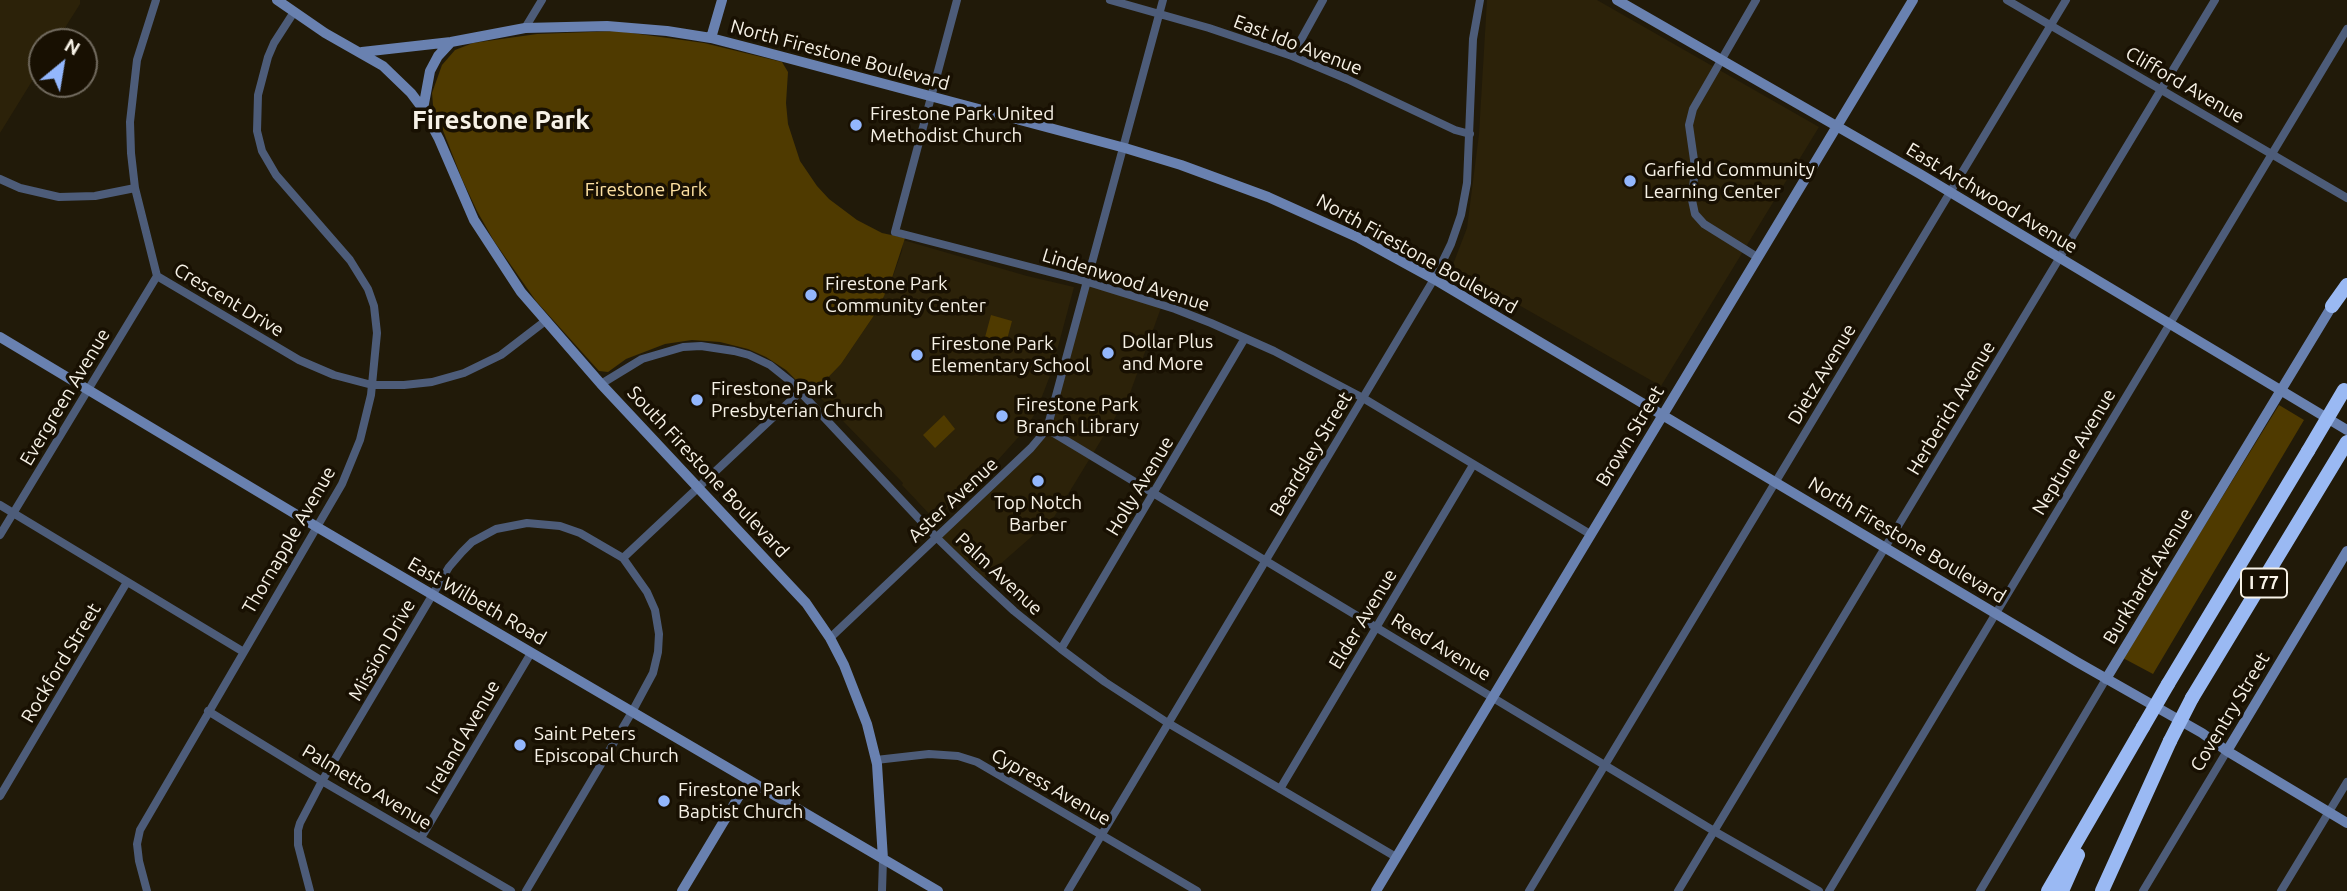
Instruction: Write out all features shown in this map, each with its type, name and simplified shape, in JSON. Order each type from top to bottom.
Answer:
[{"type":"highway","points":[[2332,306],[2347,282]]},
{"type":"highway","name":"I 77","points":[[2062,891],[2110,783],[2346,388]]},
{"type":"highway","name":"I 77","points":[[2102,891],[2192,698],[2347,442]]},
{"type":"highway","points":[[2048,891],[2110,783]]},
{"type":"street","name":"Crescent Drive","points":[[156,0],[137,60],[133,84],[131,153],[135,188],[157,276],[299,360],[334,375],[372,385],[432,382],[464,373],[501,355],[544,321]]},
{"type":"street","name":"South Firestone Boulevard","points":[[277,0],[338,41],[362,52],[397,77],[423,109],[474,220],[511,279],[544,321],[601,384],[790,584],[830,638],[858,695],[876,760],[881,805],[882,891]]},
{"type":"street","points":[[525,29],[542,0]]},
{"type":"street","points":[[711,38],[722,0]]},
{"type":"street","points":[[931,98],[957,0]]},
{"type":"street","name":"East Ido Avenue","points":[[1110,0],[1292,57],[1347,79],[1455,130],[1470,134]]},
{"type":"street","name":"Aster Avenue","points":[[830,638],[1031,448],[1047,429],[1125,149],[1163,0]]},
{"type":"street","points":[[1292,57],[1323,0]]},
{"type":"street","name":"Beardsley Street","points":[[1068,891],[1434,279],[1451,244],[1461,215],[1467,183],[1473,39],[1480,0]]},
{"type":"street","name":"East Archwood Avenue","points":[[1617,0],[1837,126],[2347,430]]},
{"type":"street","points":[[1756,0],[1692,111],[1689,125],[1695,167],[1692,200],[1695,214],[1704,224],[1758,257]]},
{"type":"street","name":"Brown Street","points":[[1377,891],[1913,0]]},
{"type":"street","name":"Clifford Avenue","points":[[2007,0],[2347,198]]},
{"type":"street","name":"Dietz Avenue","points":[[1529,891],[2066,0]]},
{"type":"street","name":"Herberich Avenue","points":[[1678,891],[2215,0]]},
{"type":"street","name":"Thornapple Avenue","points":[[147,891],[137,844],[140,830],[348,471],[360,440],[372,385],[377,333],[374,306],[368,289],[350,260],[276,175],[262,151],[257,131],[258,95],[268,57],[294,12]]},
{"type":"street","name":"North Firestone Boulevard","points":[[362,52],[451,42],[525,29],[590,26],[633,28],[711,38],[1125,149],[1225,180],[1297,208],[1434,279],[2106,679],[2202,733],[2227,751],[2347,823]]},
{"type":"street","name":"Neptune Avenue","points":[[1829,891],[2347,29]]},
{"type":"street","points":[[423,109],[430,71],[438,56],[451,42]]},
{"type":"street","name":"Lindenwood Avenue","points":[[931,98],[895,232],[1088,282],[1175,309],[1245,338],[1302,364],[1363,398],[1590,534]]},
{"type":"street","points":[[0,179],[20,188],[59,197],[95,196],[135,188]]},
{"type":"street","name":"Evergreen Avenue","points":[[0,536],[157,276]]},
{"type":"street","name":"Burkhardt Avenue","points":[[1979,891],[2332,306]]},
{"type":"street","name":"East Wilbeth Road","points":[[0,337],[317,527],[938,891]]},
{"type":"street","name":"Holly Avenue","points":[[1061,649],[1245,338]]},
{"type":"street","name":"Palm Avenue","points":[[601,384],[627,366],[660,352],[683,347],[701,346],[734,351],[756,358],[784,375],[936,537],[1014,611],[1061,649],[1168,723],[1396,857]]},
{"type":"street","points":[[526,891],[632,712],[655,666],[658,627],[655,610],[647,592],[623,558],[800,392]]},
{"type":"street","name":"Reed Avenue","points":[[1047,429],[1714,831],[1819,891]]},
{"type":"street","name":"Elder Avenue","points":[[1280,789],[1473,465]]},
{"type":"street","points":[[0,505],[242,652]]},
{"type":"street","name":"Mission Drive","points":[[310,891],[297,837],[300,823],[322,781],[449,568],[462,551],[488,533],[527,523],[560,526],[596,541],[623,558]]},
{"type":"street","name":"Coventry Street","points":[[2143,891],[2347,551]]},
{"type":"street","name":"Rockford Street","points":[[0,796],[127,582]]},
{"type":"street","name":"Ireland Avenue","points":[[421,838],[531,653]]},
{"type":"street","name":"Palmetto Avenue","points":[[208,711],[322,781],[512,891]]},
{"type":"street","name":"Cypress Avenue","points":[[876,760],[929,754],[958,756],[977,762],[1196,891]]},
{"type":"street","points":[[682,891],[750,781]]},
{"type":"street","points":[[2281,891],[2347,782]]},
{"type":"shaded area","points":[[0,0],[80,0],[65,28],[28,28],[28,88],[0,133]]},
{"type":"shaded area","name":"Garfield Community Learning Center","points":[[1487,0],[1597,0],[1819,127],[1661,386],[1452,267],[1467,228],[1479,134]]},
{"type":"shaded area","points":[[903,240],[1074,287],[1051,373],[1036,412],[1024,431],[997,461],[935,520],[814,391],[841,364],[877,311],[893,276]]},
{"type":"shaded area","points":[[1088,282],[1162,305],[1130,393],[1054,517],[981,581],[936,537],[1047,429]]},
{"type":"green space","name":"Firestone Park","points":[[617,31],[704,43],[782,62],[788,72],[788,124],[800,161],[817,186],[829,199],[857,220],[882,233],[905,238],[891,281],[877,311],[841,364],[811,395],[786,370],[766,357],[720,342],[692,340],[665,344],[626,359],[608,372],[599,371],[536,301],[494,241],[477,211],[433,105],[432,93],[442,65],[455,50],[473,43],[537,34]]},
{"type":"green space","points":[[991,315],[1012,321],[1005,347],[984,341]]},
{"type":"green space","points":[[2279,405],[2304,420],[2153,674],[2123,658]]},
{"type":"green space","points":[[944,415],[955,429],[935,448],[923,435]]},
{"type":"place","name":"Firestone Park United Methodist Church","points":[[856,125]]},
{"type":"place","name":"Garfield Community Learning Center","points":[[1630,181]]},
{"type":"place","name":"Firestone Park Community Center","points":[[811,295]]},
{"type":"place","name":"Dollar Plus and More","points":[[1108,353]]},
{"type":"place","name":"Firestone Park Elementary School","points":[[917,355]]},
{"type":"place","name":"Firestone Park Presbyterian Church","points":[[697,400]]},
{"type":"place","name":"Firestone Park Branch Library","points":[[1002,416]]},
{"type":"place","name":"Top Notch Barber","points":[[1038,481]]},
{"type":"place","name":"Saint Peters Episcopal Church","points":[[520,745]]},
{"type":"place","name":"Firestone Park Baptist Church","points":[[664,801]]},
{"type":"district","name":"Firestone Park","points":[[501,120]]}]
